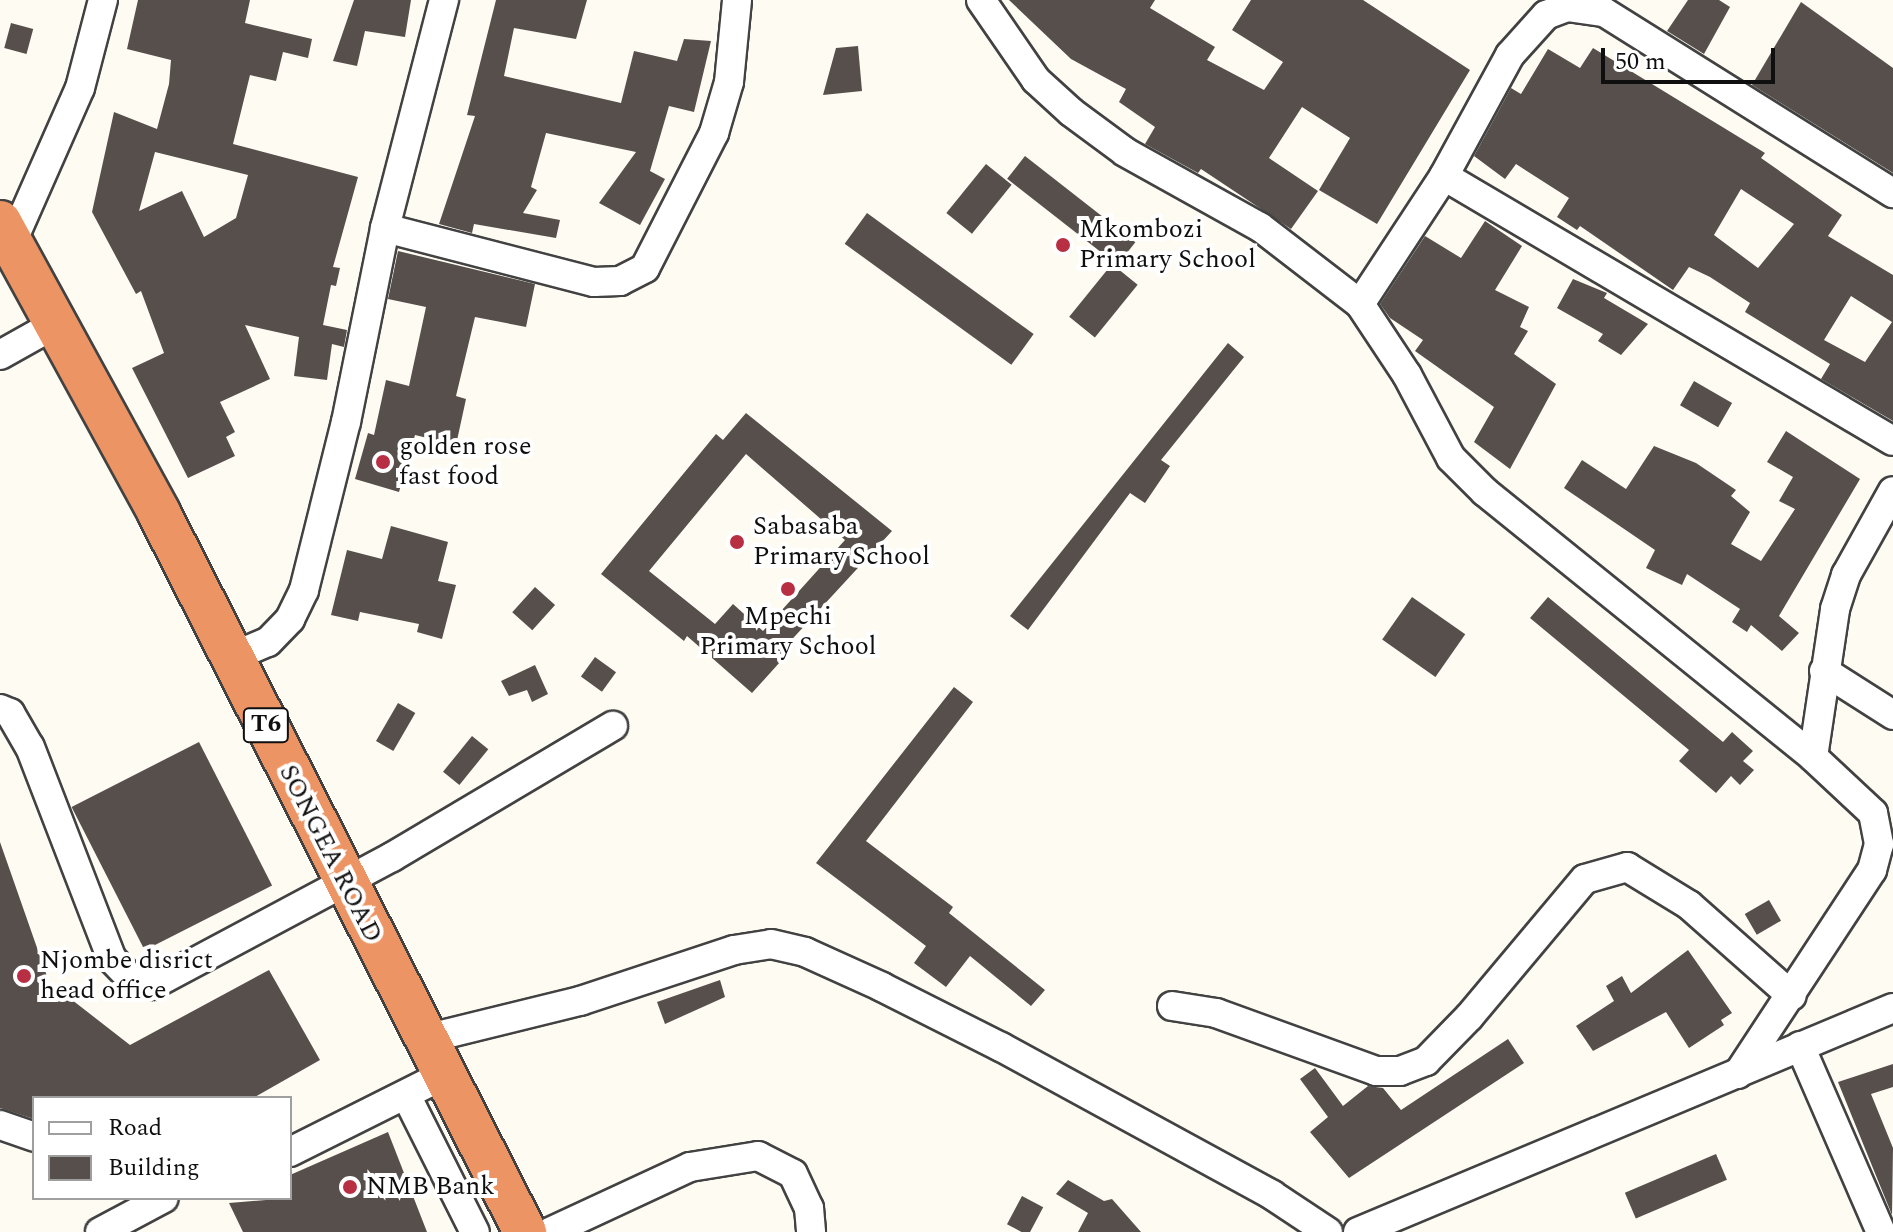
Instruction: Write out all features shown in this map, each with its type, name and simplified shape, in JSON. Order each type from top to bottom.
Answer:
[{"type":"highway","name":"SONGEA ROAD","points":[[6,232],[232,657],[344,884],[424,1070],[525,1232]]},
{"type":"street","points":[[6,232],[80,88],[103,0]]},
{"type":"street","points":[[232,657],[268,642],[290,619],[304,590],[346,422],[385,228],[444,0]]},
{"type":"street","points":[[385,228],[594,282],[620,281],[645,268],[714,133],[729,82],[737,0]]},
{"type":"street","points":[[981,0],[1036,80],[1071,112],[1125,152],[1260,227],[1360,304],[1407,375],[1451,458],[1485,492],[1813,757],[1886,825],[1872,870],[1738,1074]]},
{"type":"street","points":[[1360,304],[1444,176],[1510,55],[1548,8],[1604,12],[1893,193]]},
{"type":"street","points":[[1444,176],[1893,441]]},
{"type":"street","points":[[0,355],[57,323]]},
{"type":"street","points":[[1813,757],[1824,671],[1846,575],[1893,491]]},
{"type":"street","points":[[1824,671],[1893,715]]},
{"type":"street","points":[[0,709],[10,713],[30,747],[112,959],[137,985],[169,979],[344,884],[613,726]]},
{"type":"street","points":[[1172,1006],[1216,1013],[1376,1071],[1400,1071],[1426,1061],[1469,1017],[1585,879],[1627,867],[1689,905],[1792,996]]},
{"type":"street","points":[[292,1151],[424,1070],[580,1001],[734,950],[771,944],[857,975],[1001,1047],[1272,1195],[1328,1232]]},
{"type":"street","points":[[1358,1232],[1893,1008]]},
{"type":"street","points":[[1800,1046],[1881,1232]]},
{"type":"street","points":[[424,1070],[475,1232]]},
{"type":"street","points":[[0,1125],[32,1136]]},
{"type":"street","points":[[550,1232],[690,1167],[758,1156],[793,1174],[809,1208],[811,1232]]},
{"type":"street","points":[[100,1232],[160,1200]]},
{"type":"building","points":[[138,0],[250,0],[245,23],[312,39],[308,58],[283,52],[276,81],[250,75],[233,144],[358,177],[333,267],[340,268],[336,286],[331,285],[323,325],[347,330],[344,347],[332,344],[327,380],[294,376],[299,337],[245,325],[270,379],[220,402],[235,432],[226,437],[235,456],[188,478],[132,368],[164,353],[141,291],[136,294],[92,212],[114,112],[157,129],[169,84],[171,60],[127,49]],"holes":[[[155,152],[248,175],[236,218],[204,237],[182,191],[139,211]]]},
{"type":"building","points":[[354,0],[411,0],[405,37],[365,31],[357,66],[333,61]]},
{"type":"building","points":[[496,0],[587,0],[576,39],[514,28],[504,76],[621,103],[634,51],[677,61],[684,39],[711,41],[694,112],[669,106],[650,171],[665,179],[640,225],[599,203],[636,152],[546,133],[531,187],[537,190],[523,213],[560,220],[556,238],[474,224],[472,233],[439,224],[475,116],[467,115]]},
{"type":"building","points":[[1009,0],[1155,0],[1150,8],[1215,47],[1207,60],[1264,90],[1283,62],[1232,30],[1251,0],[1363,0],[1470,70],[1377,224],[1319,190],[1350,138],[1302,107],[1269,158],[1318,191],[1291,229],[1201,169],[1198,173],[1145,144],[1155,127],[1119,102],[1126,89],[1071,59]]},
{"type":"building","points":[[1688,0],[1719,0],[1730,7],[1704,54],[1667,31]]},
{"type":"building","points":[[1801,2],[1893,68],[1893,173],[1752,85]]},
{"type":"building","points":[[11,23],[33,29],[26,54],[4,48]]},
{"type":"building","points":[[858,46],[862,91],[823,95],[836,48]]},
{"type":"building","points":[[1593,48],[1765,153],[1761,158],[1842,215],[1828,236],[1893,275],[1893,421],[1821,379],[1830,364],[1745,312],[1750,303],[1710,277],[1689,267],[1673,290],[1580,226],[1577,230],[1557,217],[1569,198],[1516,164],[1505,179],[1474,156],[1511,88],[1521,94],[1548,49],[1580,68]],"holes":[[[1741,189],[1794,224],[1758,268],[1714,235]],[[1851,296],[1892,322],[1865,362],[1824,340]]]},
{"type":"building","points":[[1025,156],[1135,242],[1117,265],[1007,179]]},
{"type":"building","points":[[986,164],[1012,185],[972,234],[946,213]]},
{"type":"building","points":[[867,213],[1034,334],[1011,365],[845,244]]},
{"type":"building","points":[[1485,221],[1522,246],[1495,290],[1529,307],[1520,327],[1528,331],[1514,354],[1556,384],[1510,469],[1474,442],[1494,407],[1415,351],[1423,340],[1390,318],[1380,304],[1425,236],[1461,258]]},
{"type":"building","points":[[398,251],[535,284],[526,327],[475,317],[456,396],[466,399],[456,445],[415,435],[399,492],[355,479],[368,433],[374,435],[386,380],[409,386],[426,307],[388,299]]},
{"type":"building","points":[[1112,264],[1138,285],[1095,338],[1069,317]]},
{"type":"building","points":[[1573,279],[1607,293],[1604,298],[1648,324],[1621,355],[1598,341],[1603,334],[1557,308]]},
{"type":"building","points":[[1228,343],[1244,357],[1161,460],[1170,466],[1145,503],[1130,493],[1028,630],[1010,616]]},
{"type":"building","points":[[1694,381],[1732,403],[1718,427],[1680,405]]},
{"type":"building","points":[[746,413],[892,531],[784,648],[789,652],[752,693],[687,636],[684,641],[601,574],[716,434],[723,440]],"holes":[[[746,454],[845,540],[763,631],[733,604],[715,624],[649,571]]]},
{"type":"building","points":[[1786,431],[1860,479],[1779,616],[1799,633],[1782,651],[1751,625],[1747,632],[1732,622],[1740,609],[1687,574],[1682,585],[1646,568],[1655,550],[1564,488],[1582,460],[1626,489],[1654,446],[1696,463],[1736,490],[1731,496],[1750,512],[1731,544],[1761,561],[1795,509],[1779,501],[1793,477],[1767,462]]},
{"type":"building","points":[[391,526],[448,542],[438,581],[456,585],[442,639],[417,632],[419,624],[360,612],[358,621],[331,615],[347,550],[382,559]]},
{"type":"building","points":[[535,587],[555,605],[532,630],[512,612]]},
{"type":"building","points":[[1412,597],[1465,634],[1435,677],[1382,640]]},
{"type":"building","points":[[1548,597],[1723,742],[1732,732],[1753,751],[1743,761],[1754,770],[1740,785],[1731,776],[1716,793],[1679,761],[1689,750],[1530,618]]},
{"type":"building","points":[[595,657],[616,672],[602,692],[581,676]]},
{"type":"building","points":[[535,665],[548,694],[532,702],[527,690],[509,696],[501,681]]},
{"type":"building","points":[[954,687],[973,702],[866,841],[953,907],[949,913],[1045,990],[1031,1006],[970,956],[946,987],[914,963],[926,946],[816,863]]},
{"type":"building","points":[[398,703],[415,713],[393,751],[376,741]]},
{"type":"building","points":[[472,736],[488,749],[459,785],[443,772]]},
{"type":"building","points":[[199,742],[272,885],[145,950],[72,807]]},
{"type":"building","name":"Njombe disrict head office","points":[[0,842],[49,982],[130,1045],[269,970],[320,1060],[257,1096],[32,1096],[32,1118],[0,1108]]},
{"type":"building","points":[[1769,900],[1781,921],[1757,935],[1745,914]]},
{"type":"building","points":[[1688,950],[1732,1013],[1721,1020],[1724,1025],[1689,1048],[1666,1012],[1593,1051],[1576,1026],[1614,1001],[1606,986],[1622,976],[1631,993]]},
{"type":"building","points":[[720,980],[725,997],[665,1024],[657,1002]]},
{"type":"building","points":[[1508,1039],[1524,1063],[1349,1178],[1310,1132],[1328,1117],[1300,1079],[1315,1068],[1343,1106],[1368,1086],[1383,1088],[1401,1110]]},
{"type":"building","points":[[1893,1064],[1893,1087],[1871,1094],[1893,1148],[1892,1215],[1838,1082]]},
{"type":"building","name":"NMB Bank","points":[[388,1132],[427,1232],[243,1232],[229,1203],[292,1200],[292,1174]]},
{"type":"building","points":[[1716,1154],[1727,1180],[1636,1218],[1625,1193]]},
{"type":"building","points":[[1068,1180],[1104,1201],[1112,1199],[1141,1232],[1078,1232],[1088,1213],[1056,1194]]},
{"type":"building","points":[[1022,1196],[1043,1207],[1030,1232],[1022,1232],[1007,1224]]},
{"type":"place","name":"Mkombozi Primary School","points":[[1063,245]]},
{"type":"place","name":"golden rose fast food","points":[[383,462]]},
{"type":"place","name":"Sabasaba Primary School","points":[[737,542]]},
{"type":"place","name":"Mpechi Primary School","points":[[788,589]]},
{"type":"place","name":"Njombe disrict head office","points":[[24,976]]},
{"type":"place","name":"NMB Bank","points":[[350,1187]]}]
